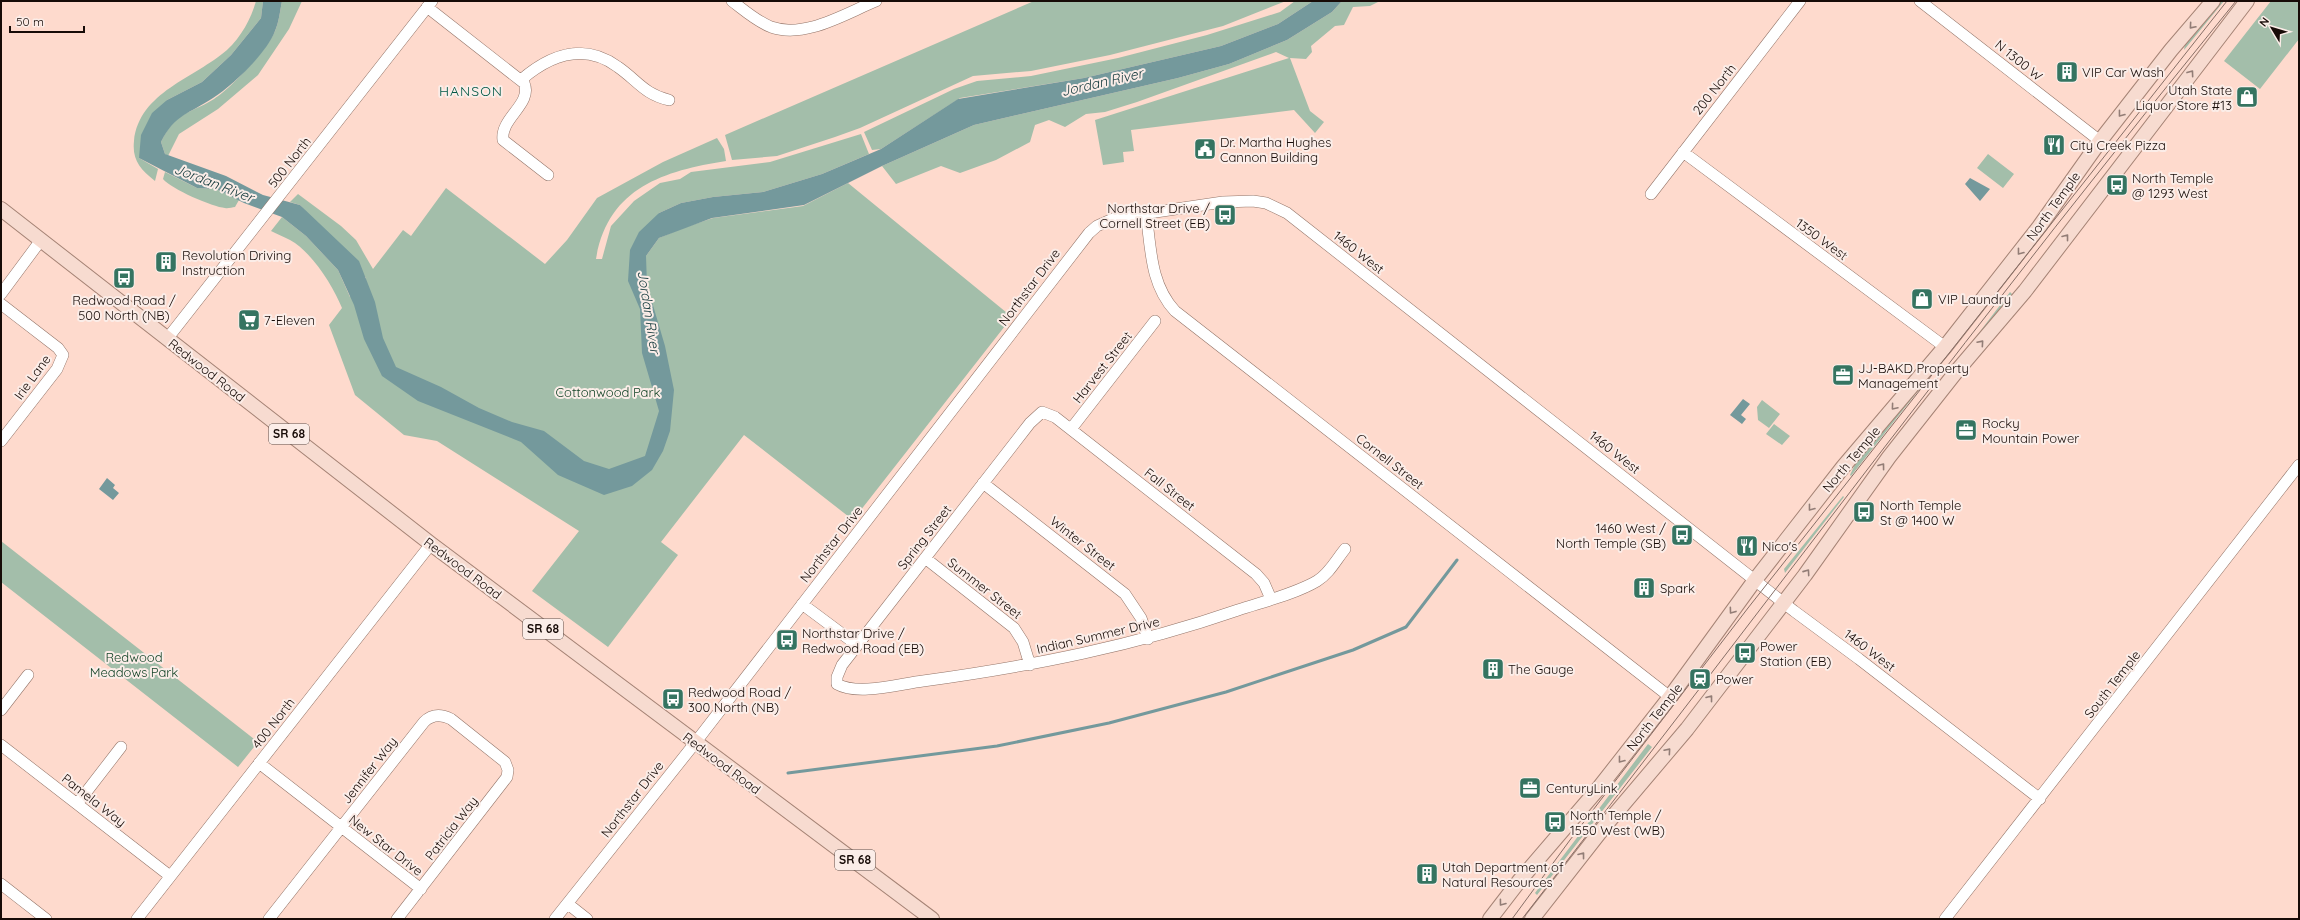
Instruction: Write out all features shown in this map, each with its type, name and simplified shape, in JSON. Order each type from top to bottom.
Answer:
[{"type":"main road","name":"North Temple","points":[[1490,919],[1520,880],[1598,790],[1670,697],[1755,580],[1843,467],[1945,348],[2039,227],[2100,141],[2171,50],[2213,1]]},
{"type":"main road","points":[[1532,919],[1604,826],[1687,729],[1784,603],[1889,457],[1956,372],[2025,290],[2247,1]]},
{"type":"main road","name":"Redwood Road","points":[[1,208],[431,544],[932,919]]},
{"type":"street","points":[[732,1],[760,22],[771,26],[793,30],[815,26],[876,1]]},
{"type":"street","name":"200 North","points":[[1651,194],[1800,1]]},
{"type":"street","name":"N 1300 W","points":[[1920,1],[2100,141]]},
{"type":"street","points":[[430,4],[521,80],[525,86],[525,96],[504,127],[503,140],[548,175]]},
{"type":"street","name":"500 North","points":[[167,339],[430,4]]},
{"type":"street","points":[[521,80],[536,67],[548,60],[561,56],[586,54],[608,61],[650,94],[669,100]]},
{"type":"street","name":"1350 West","points":[[1683,152],[1945,348]]},
{"type":"street","name":"1460 West","points":[[1146,213],[1241,201],[1266,203],[1276,207],[1784,603],[2040,799]]},
{"type":"street","name":"Northstar Drive","points":[[555,919],[695,743],[1083,240],[1097,226],[1106,221],[1146,213]]},
{"type":"street","name":"Cornell Street","points":[[1146,213],[1156,281],[1164,298],[1176,311],[1670,697]]},
{"type":"street","points":[[1,294],[41,240]]},
{"type":"street","name":"Irie Lane","points":[[1,304],[58,348],[63,355],[57,369],[1,441]]},
{"type":"street","name":"Harvest Street","points":[[1071,429],[1155,321]]},
{"type":"street","name":"Fall Street","points":[[1042,412],[1055,417],[1071,429],[1256,574],[1264,583],[1272,599]]},
{"type":"street","name":"Spring Street","points":[[837,684],[838,671],[857,645],[1030,423],[1042,412]]},
{"type":"street","name":"South Temple","points":[[1946,919],[2299,465]]},
{"type":"street","name":"Winter Street","points":[[983,483],[1124,594],[1141,618],[1148,639]]},
{"type":"street","name":"400 North","points":[[137,919],[431,544]]},
{"type":"street","name":"Indian Summer Drive","points":[[837,684],[855,690],[1030,666],[1148,639],[1272,599],[1318,580],[1328,571],[1345,549]]},
{"type":"street","name":"Summer Street","points":[[925,558],[1014,628],[1023,642],[1030,666]]},
{"type":"street","points":[[802,604],[857,645]]},
{"type":"street","points":[[1,710],[28,675]]},
{"type":"street","name":"Jennifer Way","points":[[269,919],[424,722],[432,716],[443,715],[451,719],[502,760],[508,770]]},
{"type":"street","name":"Pamela Way","points":[[1,745],[170,876]]},
{"type":"street","points":[[77,804],[122,747]]},
{"type":"street","name":"New Star Drive","points":[[259,763],[421,889]]},
{"type":"street","name":"Patricia Way","points":[[397,919],[503,784],[508,770]]},
{"type":"street","points":[[1,884],[46,919]]},
{"type":"street","points":[[568,904],[587,919]]},
{"type":"green space","points":[[256,1],[263,1],[261,18],[231,55],[202,82],[167,100],[139,158],[158,169],[155,181],[141,168],[134,154],[134,141],[138,124],[146,110],[157,98],[214,60],[232,45],[245,27]]},
{"type":"green space","points":[[282,1],[302,1],[289,29],[258,75],[218,109],[179,134],[168,156],[165,154],[161,142],[172,124],[183,115],[221,94],[257,58],[271,39],[276,28]]},
{"type":"green space","points":[[1034,1],[1286,1],[1223,26],[1110,55],[1031,71],[973,76],[860,128],[835,137],[777,156],[732,160],[725,135]]},
{"type":"green space","points":[[1295,1],[1313,1],[1278,24],[1221,46],[1084,78],[960,98],[881,149],[872,150],[864,132],[954,89],[977,81],[1031,76],[1118,58],[1207,35],[1280,12]]},
{"type":"green space","points":[[1342,1],[1380,1],[1370,6],[1353,7],[1344,25],[1335,26],[1311,46],[1312,52],[1306,59],[1290,58],[1310,111],[1324,122],[1315,133],[1294,110],[1131,130],[1134,151],[1123,152],[1124,162],[1103,165],[1095,120],[1289,58],[1276,52],[1137,102],[1105,112],[1086,114],[1065,127],[1049,120],[1035,125],[1030,142],[996,160],[960,173],[941,166],[896,184],[882,166],[974,125],[1178,78],[1229,64],[1287,40],[1332,12]]},
{"type":"green space","points":[[2220,1],[2224,1],[2184,50],[2185,44]]},
{"type":"green space","points":[[2271,1],[2299,1],[2299,39],[2260,89],[2224,61]]},
{"type":"green space","name":"Cottonwood Park","points":[[861,134],[869,154],[822,174],[763,192],[713,197],[681,203],[659,213],[646,256],[659,238],[683,228],[713,218],[803,206],[848,183],[1012,317],[853,520],[744,435],[661,542],[678,555],[608,647],[532,591],[579,531],[437,441],[404,435],[355,395],[329,325],[342,308],[338,299],[314,261],[298,245],[271,231],[282,217],[306,236],[338,270],[350,297],[366,278],[300,205],[290,202],[298,194],[341,226],[356,240],[373,269],[403,230],[411,236],[446,188],[545,264],[567,240],[597,198],[663,162],[717,138],[724,149],[726,161],[703,165],[660,178],[642,187],[626,199],[613,215],[602,235],[596,259],[602,259],[611,226],[634,201],[660,183],[680,179],[691,172],[770,162]]},
{"type":"green space","points":[[1988,154],[2014,174],[2003,188],[1977,168]]},
{"type":"green space","points":[[165,172],[197,188],[216,189],[239,200],[235,207],[227,208],[202,201],[174,188],[167,183],[163,179]]},
{"type":"green space","points":[[2010,292],[2012,294],[2010,300],[1973,343],[1972,342]]},
{"type":"green space","points":[[1933,372],[1851,476],[1850,475],[1859,456]]},
{"type":"green space","points":[[1762,400],[1780,414],[1769,428],[1758,420],[1757,407]]},
{"type":"green space","points":[[1774,424],[1790,436],[1782,445],[1766,434]]},
{"type":"green space","points":[[1843,496],[1844,497],[1785,573],[1784,569]]},
{"type":"green space","name":"Redwood Meadows Park","points":[[1,541],[258,742],[238,767],[1,582]]},
{"type":"green space","points":[[1648,744],[1652,747],[1537,895],[1535,893]]},
{"type":"water","name":"Jordan River","points":[[263,1],[282,1],[278,24],[271,40],[257,59],[230,85],[213,98],[177,120],[166,133],[161,142],[165,154],[226,176],[263,195],[300,205],[359,261],[375,302],[383,338],[396,367],[441,387],[479,408],[512,422],[544,431],[584,461],[609,469],[645,456],[659,411],[642,353],[640,309],[628,281],[630,250],[639,232],[659,213],[681,203],[713,197],[763,192],[822,174],[881,149],[958,99],[1084,78],[1221,46],[1278,24],[1313,1],[1342,1],[1332,12],[1287,40],[1229,64],[1178,78],[974,125],[882,166],[804,205],[712,218],[659,238],[646,256],[647,285],[665,346],[674,390],[670,431],[663,451],[652,470],[632,486],[604,495],[558,475],[521,442],[418,401],[382,376],[364,339],[354,305],[338,270],[306,236],[282,217],[244,203],[216,189],[197,188],[139,158],[141,135],[152,113],[167,100],[202,82],[231,55],[261,18]]},
{"type":"water","points":[[1970,178],[1990,189],[1980,201],[1965,184]]},
{"type":"water","points":[[1743,399],[1750,404],[1741,415],[1746,419],[1742,424],[1730,415]]},
{"type":"water","points":[[107,478],[115,485],[113,488],[119,493],[113,500],[99,489]]},
{"type":"waterway","points":[[788,773],[997,746],[1109,723],[1226,692],[1353,650],[1406,627],[1457,560]]},
{"type":"tram line","points":[[1512,919],[1570,840],[1748,608],[2227,1]]},
{"type":"tram line","points":[[1522,919],[1965,343],[2236,1]]},
{"type":"place","name":"VIP Car Wash","points":[[2067,72]]},
{"type":"place","name":"Utah State Liquor Store #13","points":[[2247,97]]},
{"type":"place","name":"City Creek Pizza","points":[[2054,145]]},
{"type":"place","name":"Dr. Martha Hughes Cannon Building","points":[[1205,149]]},
{"type":"place","name":"North Temple @ 1293 West","points":[[2117,185]]},
{"type":"place","name":"Northstar Drive / Cornell Street (EB)","points":[[1225,215]]},
{"type":"place","name":"Revolution Driving Instruction","points":[[166,262]]},
{"type":"place","name":"Redwood Road / 500 North (NB)","points":[[124,278]]},
{"type":"place","name":"VIP Laundry","points":[[1922,299]]},
{"type":"place","name":"7-Eleven","points":[[249,320]]},
{"type":"place","name":"JJ-BAKD Property Management","points":[[1843,375]]},
{"type":"place","name":"Rocky Mountain Power","points":[[1966,430]]},
{"type":"place","name":"North Temple St @ 1400 W","points":[[1864,512]]},
{"type":"place","name":"1460 West / North Temple (SB)","points":[[1682,535]]},
{"type":"place","name":"Nico's","points":[[1747,546]]},
{"type":"place","name":"Spark","points":[[1644,588]]},
{"type":"place","name":"Northstar Drive / Redwood Road (EB)","points":[[787,640]]},
{"type":"place","name":"Power Station (EB)","points":[[1745,653]]},
{"type":"place","name":"The Gauge","points":[[1493,669]]},
{"type":"place","name":"Power","points":[[1700,679]]},
{"type":"place","name":"Redwood Road / 300 North (NB)","points":[[673,699]]},
{"type":"place","name":"CenturyLink","points":[[1530,788]]},
{"type":"place","name":"North Temple / 1550 West (WB)","points":[[1555,822]]},
{"type":"place","name":"Utah Department of Natural Resources","points":[[1427,874]]},
{"type":"district","name":"HANSON","points":[[471,91]]}]
